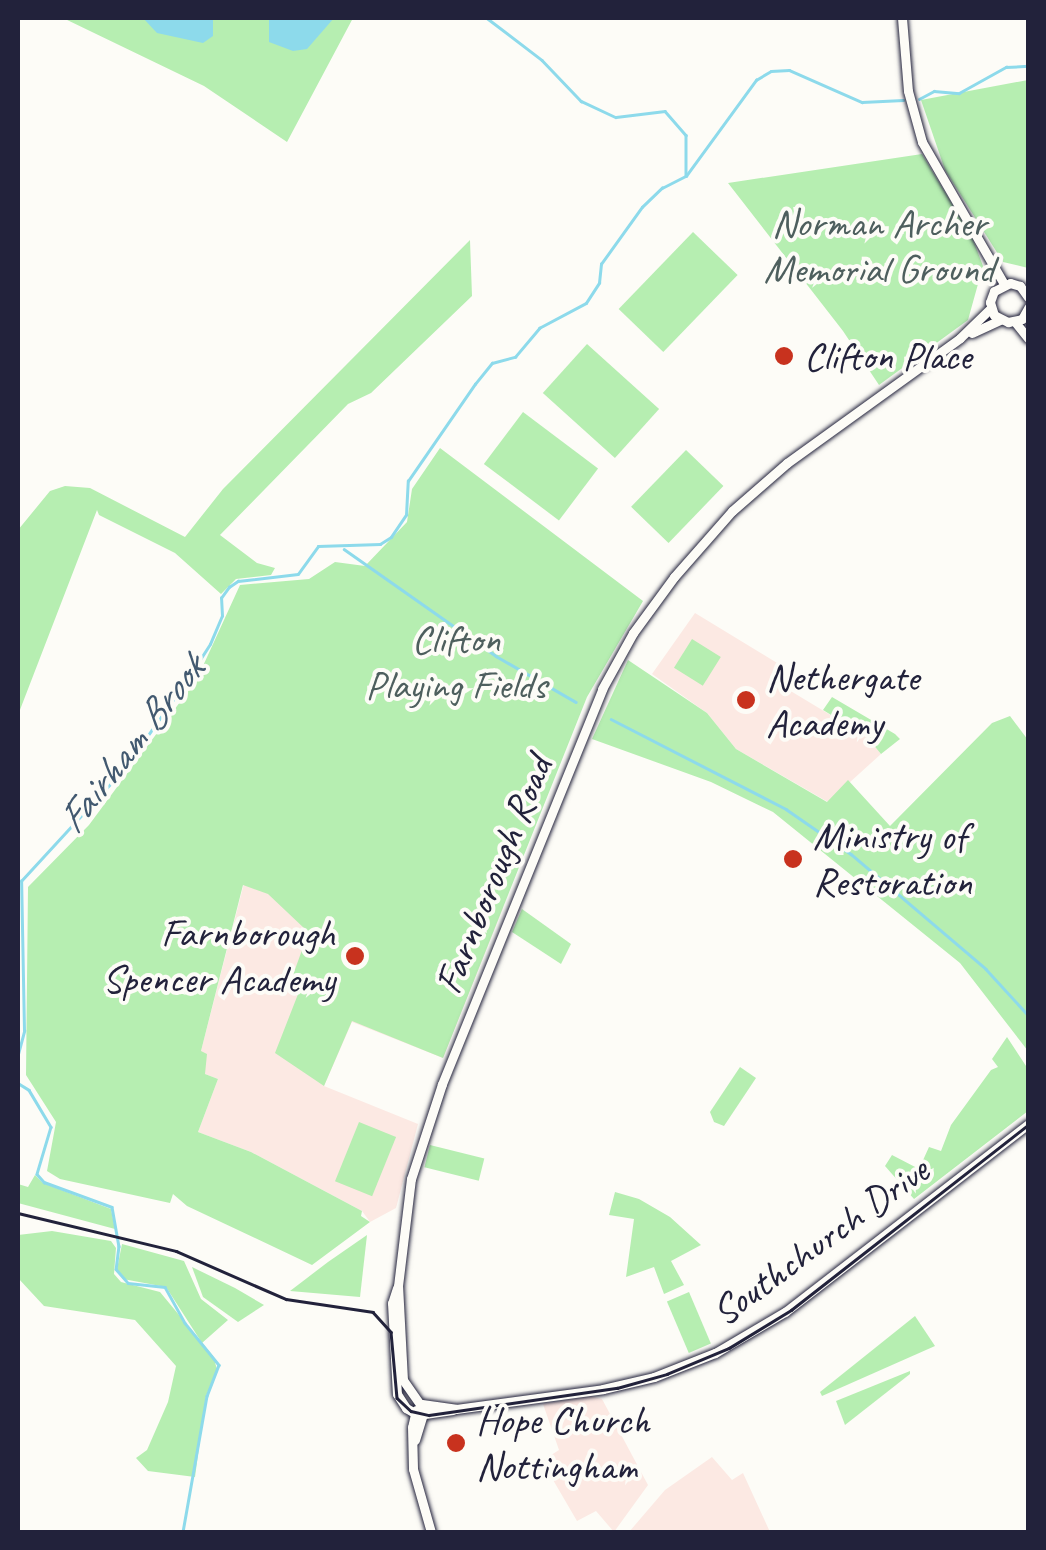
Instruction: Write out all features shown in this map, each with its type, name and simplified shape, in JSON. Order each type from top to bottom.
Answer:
[{"type":"street","points":[[902,18],[908,91],[922,142],[1004,284]]},
{"type":"street","points":[[990,259],[994,290],[991,308],[1000,320],[1015,322],[1028,315]]},
{"type":"street","points":[[994,290],[1004,284],[1024,285],[1028,296]]},
{"type":"street","name":"Farnborough Road","points":[[431,1532],[413,1469],[420,1411],[402,1404],[394,1384],[392,1303],[398,1286],[409,1188],[431,1114],[578,741],[633,633],[687,560],[744,500],[796,456],[960,338],[991,308]]},
{"type":"street","name":"Farnborough Road","points":[[960,338],[1000,320]]},
{"type":"street","points":[[1015,322],[1028,338]]},
{"type":"street","name":"Southchurch Drive","points":[[420,1411],[626,1384],[728,1347],[785,1312],[1028,1124]]},
{"type":"shaded area","name":"Nethergate Academy","points":[[695,613],[787,669],[779,684],[867,737],[881,754],[828,802],[736,749],[707,713],[652,674]]},
{"type":"shaded area","name":"Farnborough Spencer Academy","points":[[252,852],[503,908],[443,1058],[352,1022],[324,1086],[418,1124],[396,1208],[370,1222],[362,1211],[251,1152],[198,1132],[218,1079],[205,1074],[201,1051]]},
{"type":"shaded area","points":[[590,1396],[602,1399],[648,1485],[614,1532],[596,1511],[577,1521],[542,1461],[559,1450],[543,1404]]},
{"type":"shaded area","points":[[712,1457],[732,1480],[743,1473],[770,1532],[629,1532],[665,1490]]},
{"type":"green space","points":[[63,18],[353,18],[287,142],[204,86]]},
{"type":"green space","points":[[1028,80],[1028,268],[1003,262],[945,170],[921,100]]},
{"type":"green space","name":"Norman Archer Memorial Ground","points":[[922,154],[972,237],[983,266],[968,320],[879,385],[843,331],[728,183]]},
{"type":"green space","points":[[693,232],[738,275],[663,352],[619,309]]},
{"type":"green space","points":[[470,240],[472,296],[371,393],[348,404],[220,535],[257,563],[275,568],[271,575],[236,579],[221,594],[175,553],[99,515],[97,510],[18,715],[18,530],[50,491],[65,486],[90,488],[185,537],[223,489]]},
{"type":"green space","points":[[587,344],[659,409],[615,458],[543,393]]},
{"type":"green space","points":[[523,412],[598,469],[559,520],[484,464]]},
{"type":"green space","name":"Clifton Playing Fields","points":[[440,448],[643,601],[587,697],[443,1058],[352,1021],[324,1086],[275,1053],[302,984],[293,975],[302,950],[296,945],[305,929],[268,894],[243,885],[201,1051],[207,1054],[205,1074],[218,1079],[198,1132],[251,1152],[362,1211],[361,1216],[370,1222],[312,1265],[187,1206],[173,1194],[170,1203],[60,1179],[47,1171],[56,1122],[26,1075],[28,887],[89,825],[197,679],[240,585],[309,579],[335,562],[365,566],[407,522],[412,489]]},
{"type":"green space","points":[[686,450],[723,486],[669,543],[631,507]]},
{"type":"green space","points":[[692,639],[721,657],[703,686],[674,668]]},
{"type":"green space","points":[[628,660],[707,713],[736,749],[827,802],[848,780],[890,826],[992,723],[1010,716],[1028,740],[1028,1051],[960,963],[773,812],[711,782],[592,739]]},
{"type":"green space","points":[[832,697],[900,739],[881,754],[867,737],[823,710]]},
{"type":"green space","points":[[522,909],[571,944],[561,964],[512,932]]},
{"type":"green space","points":[[1007,1037],[1028,1069],[1028,1111],[914,1199],[885,1166],[892,1155],[919,1169],[929,1147],[941,1151],[951,1125],[991,1070],[998,1067],[992,1059]]},
{"type":"green space","points":[[740,1067],[756,1078],[724,1126],[714,1122],[710,1112]]},
{"type":"green space","points":[[359,1122],[396,1137],[372,1196],[335,1181]]},
{"type":"green space","points":[[430,1145],[484,1159],[479,1181],[424,1167]]},
{"type":"green space","points":[[35,1175],[43,1183],[111,1209],[115,1229],[18,1203],[18,1184],[28,1187]]},
{"type":"green space","points":[[615,1192],[639,1199],[670,1217],[701,1245],[671,1261],[684,1285],[664,1294],[654,1267],[626,1277],[634,1219],[609,1215]]},
{"type":"green space","points":[[52,1231],[111,1241],[116,1248],[114,1274],[121,1282],[160,1292],[213,1356],[217,1369],[206,1396],[195,1477],[148,1471],[136,1458],[147,1450],[168,1402],[176,1366],[135,1320],[44,1306],[18,1278],[18,1235]]},
{"type":"green space","points":[[367,1235],[360,1297],[290,1291],[328,1262]]},
{"type":"green space","points":[[122,1244],[184,1261],[201,1299],[228,1320],[202,1343],[166,1287],[123,1279],[117,1269]]},
{"type":"green space","points":[[192,1267],[264,1305],[238,1322],[203,1297]]},
{"type":"green space","points":[[689,1292],[711,1344],[689,1353],[667,1301]]},
{"type":"green space","points":[[915,1316],[935,1346],[822,1396],[820,1392]]},
{"type":"green space","points":[[910,1374],[845,1425],[836,1401]]},
{"type":"water","points":[[143,18],[213,18],[213,36],[203,43],[157,33]]},
{"type":"water","points":[[269,18],[334,18],[307,49],[293,51],[269,42]]},
{"type":"waterway","points":[[487,18],[542,60],[581,101],[616,117],[665,111],[686,135],[686,176]]},
{"type":"waterway","name":"Fairham Brook","points":[[919,99],[934,91],[959,93],[1006,67],[1028,66]]},
{"type":"waterway","name":"Fairham Brook","points":[[18,1054],[24,1031],[21,881],[124,769],[185,683],[210,644],[222,616],[221,598],[229,587],[238,581],[298,574],[318,546],[380,544],[391,537],[406,515],[408,481],[475,384],[492,363],[515,357],[539,328],[586,303],[599,283],[601,264],[642,207],[662,188],[686,176],[756,80],[771,71],[789,70],[862,102],[903,100]]},
{"type":"waterway","points":[[344,549],[496,656],[576,702]]},
{"type":"waterway","points":[[611,719],[786,809],[851,854],[986,969],[1028,1015]]},
{"type":"waterway","name":"Fairham Brook","points":[[18,1083],[29,1090],[51,1127],[37,1174],[44,1182],[112,1207],[119,1246],[116,1269],[128,1283],[165,1287],[185,1323],[219,1365],[207,1396],[183,1532]]},
{"type":"tram line","points":[[18,1213],[176,1251],[286,1299],[373,1312],[391,1332],[397,1398],[411,1411],[429,1415],[617,1388],[667,1374],[729,1348],[791,1310],[1028,1125]]},
{"type":"place","name":"Clifton Place","points":[[784,356]]},
{"type":"place","name":"Nethergate Academy","points":[[746,700]]},
{"type":"place","name":"Ministry of Restoration","points":[[793,859]]},
{"type":"place","name":"Farnborough Spencer Academy","points":[[355,956]]},
{"type":"place","name":"Hope Church Nottingham","points":[[456,1443]]}]
